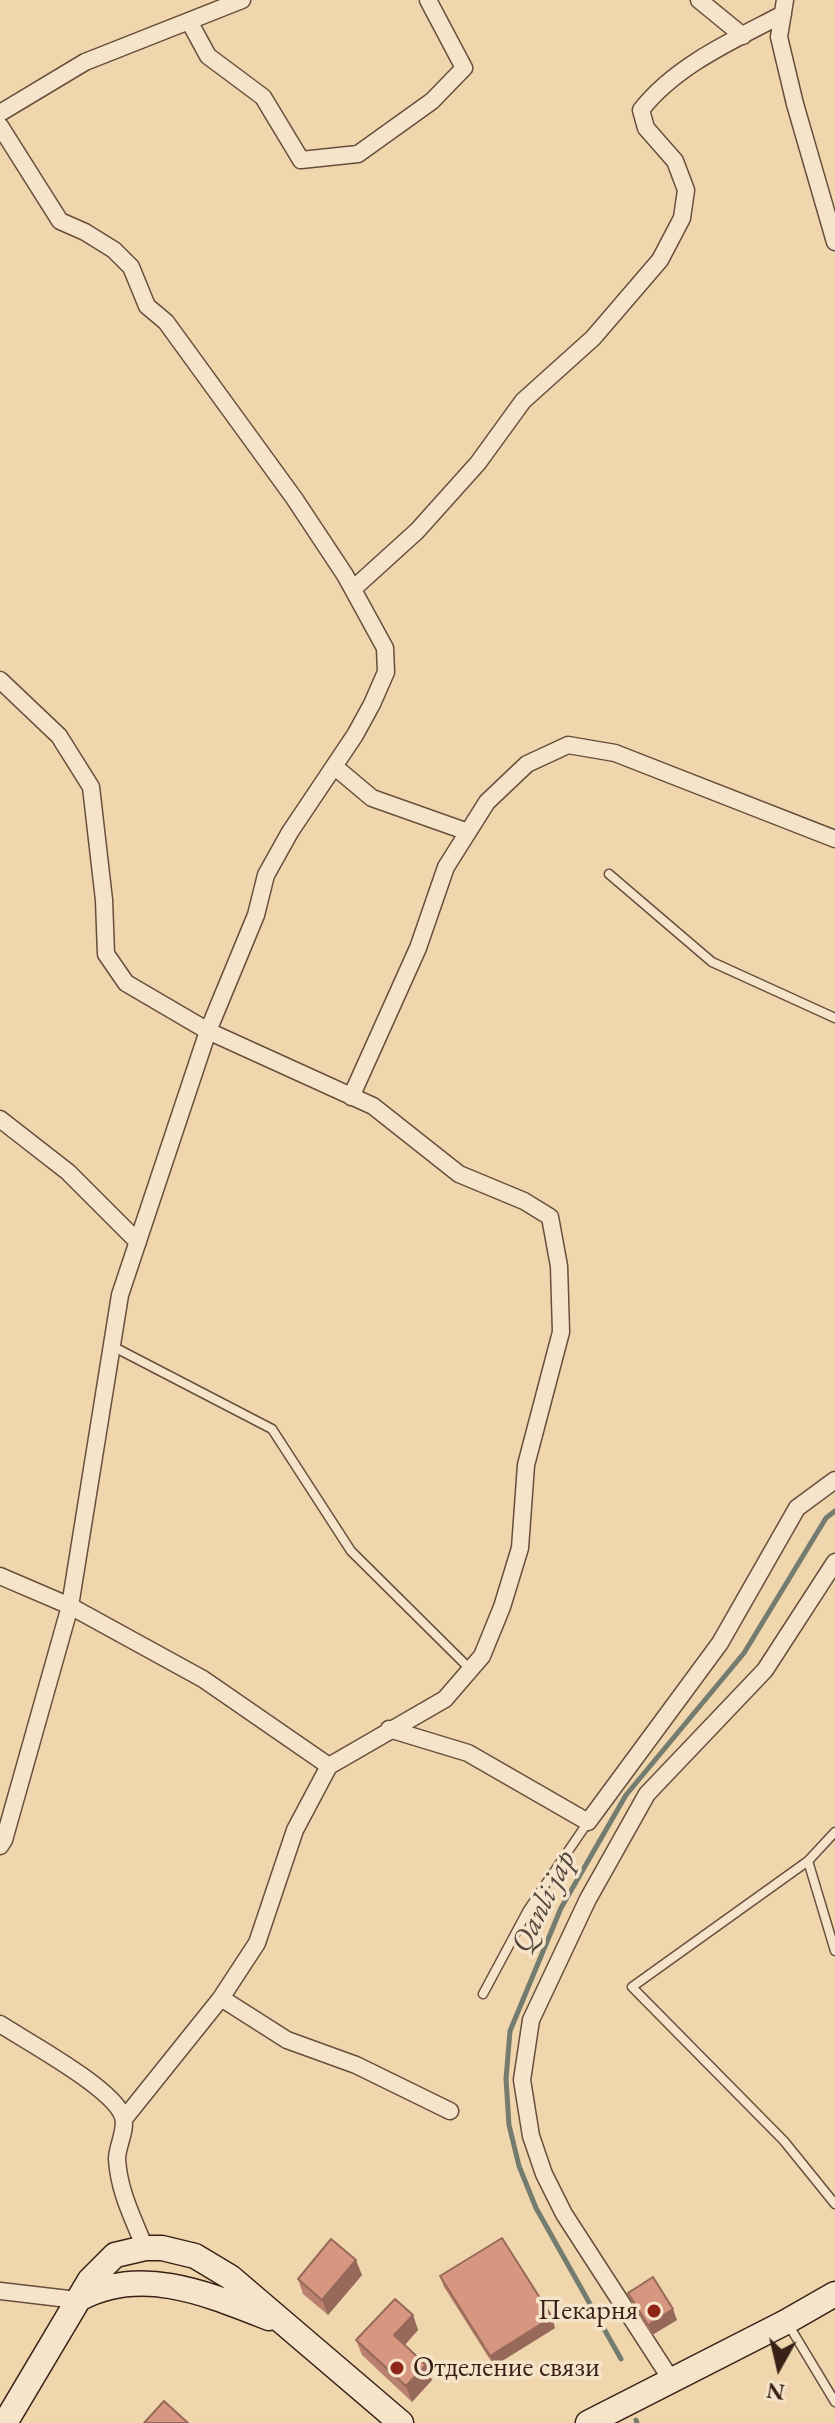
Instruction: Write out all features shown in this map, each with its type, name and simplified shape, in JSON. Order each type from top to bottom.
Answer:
[{"type":"main road","points":[[5,2423],[77,2300],[106,2262],[124,2251],[145,2248],[179,2251],[210,2263],[401,2423]]},
{"type":"main road","points":[[77,2300],[97,2289],[120,2283],[147,2282],[200,2292],[287,2325]]},
{"type":"main road","points":[[594,2422],[835,2294]]},
{"type":"street","points":[[0,113],[85,62],[242,0]]},
{"type":"street","points":[[189,21],[208,56],[263,97],[301,160],[358,154],[432,101],[464,68],[428,0]]},
{"type":"street","points":[[699,0],[743,36]]},
{"type":"street","points":[[353,589],[417,531],[478,463],[523,401],[593,338],[660,260],[682,218],[686,190],[675,161],[646,128],[641,110],[678,74],[743,36],[784,7]]},
{"type":"street","points":[[784,7],[779,37],[835,242]]},
{"type":"street","points":[[0,126],[60,221],[114,250],[131,267],[147,306],[166,322],[294,498],[353,589],[385,648],[386,672],[372,704],[335,767],[290,832],[266,875],[256,915],[208,1031],[120,1295],[70,1606],[0,1846]]},
{"type":"street","points":[[0,680],[59,736],[91,787],[104,900],[106,954],[126,983],[208,1031],[373,1106],[459,1174],[524,1201],[550,1217],[559,1266],[561,1332],[526,1465],[520,1548],[502,1607],[482,1656],[445,1699],[329,1766],[295,1830],[257,1943],[221,1998],[124,2119],[117,2155],[120,2189],[145,2248]]},
{"type":"street","points":[[351,1097],[418,948],[446,867],[487,802],[527,764],[568,745],[615,753],[835,839]]},
{"type":"street","points":[[335,767],[372,798],[468,832]]},
{"type":"street","points":[[0,1119],[68,1172],[138,1242]]},
{"type":"street","points":[[389,1729],[468,1753],[588,1822],[720,1643],[797,1508],[835,1480]]},
{"type":"street","points":[[672,2381],[564,2214],[544,2174],[531,2136],[522,2080],[531,2020],[588,1899],[647,1794],[765,1670],[835,1562]]},
{"type":"street","points":[[0,1576],[70,1606],[203,1679],[329,1766]]},
{"type":"street","points":[[221,1998],[287,2040],[356,2065],[450,2111]]},
{"type":"street","points":[[0,2024],[93,2084],[118,2107],[124,2119]]},
{"type":"street","points":[[0,2291],[77,2300]]},
{"type":"lane","points":[[609,874],[712,962],[835,1018]]},
{"type":"lane","points":[[112,1346],[272,1429],[351,1551],[471,1670]]},
{"type":"lane","points":[[483,1994],[528,1910],[588,1822]]},
{"type":"lane","points":[[835,1832],[808,1861],[632,1987],[784,2141],[835,2204]]},
{"type":"lane","points":[[808,1861],[835,1951]]},
{"type":"lane","points":[[786,2322],[835,2402]]},
{"type":"building","points":[[502,2238],[552,2317],[490,2356],[440,2276]]},
{"type":"building","points":[[331,2239],[356,2260],[322,2300],[298,2279]]},
{"type":"building","name":"Пекарня","points":[[653,2277],[673,2309],[648,2325],[628,2293]]},
{"type":"building","points":[[395,2299],[413,2315],[394,2335],[426,2365],[406,2386],[356,2340]]},
{"type":"building","points":[[164,2401],[188,2423],[144,2423]]},
{"type":"waterway","name":"Qanli jap","points":[[621,2359],[536,2208],[519,2166],[509,2125],[506,2079],[510,2031],[561,1908],[626,1795],[744,1653],[826,1518],[835,1511]]},
{"type":"place","name":"Пекарня","points":[[654,2311]]},
{"type":"place","name":"Отделение связи","points":[[397,2368]]}]
